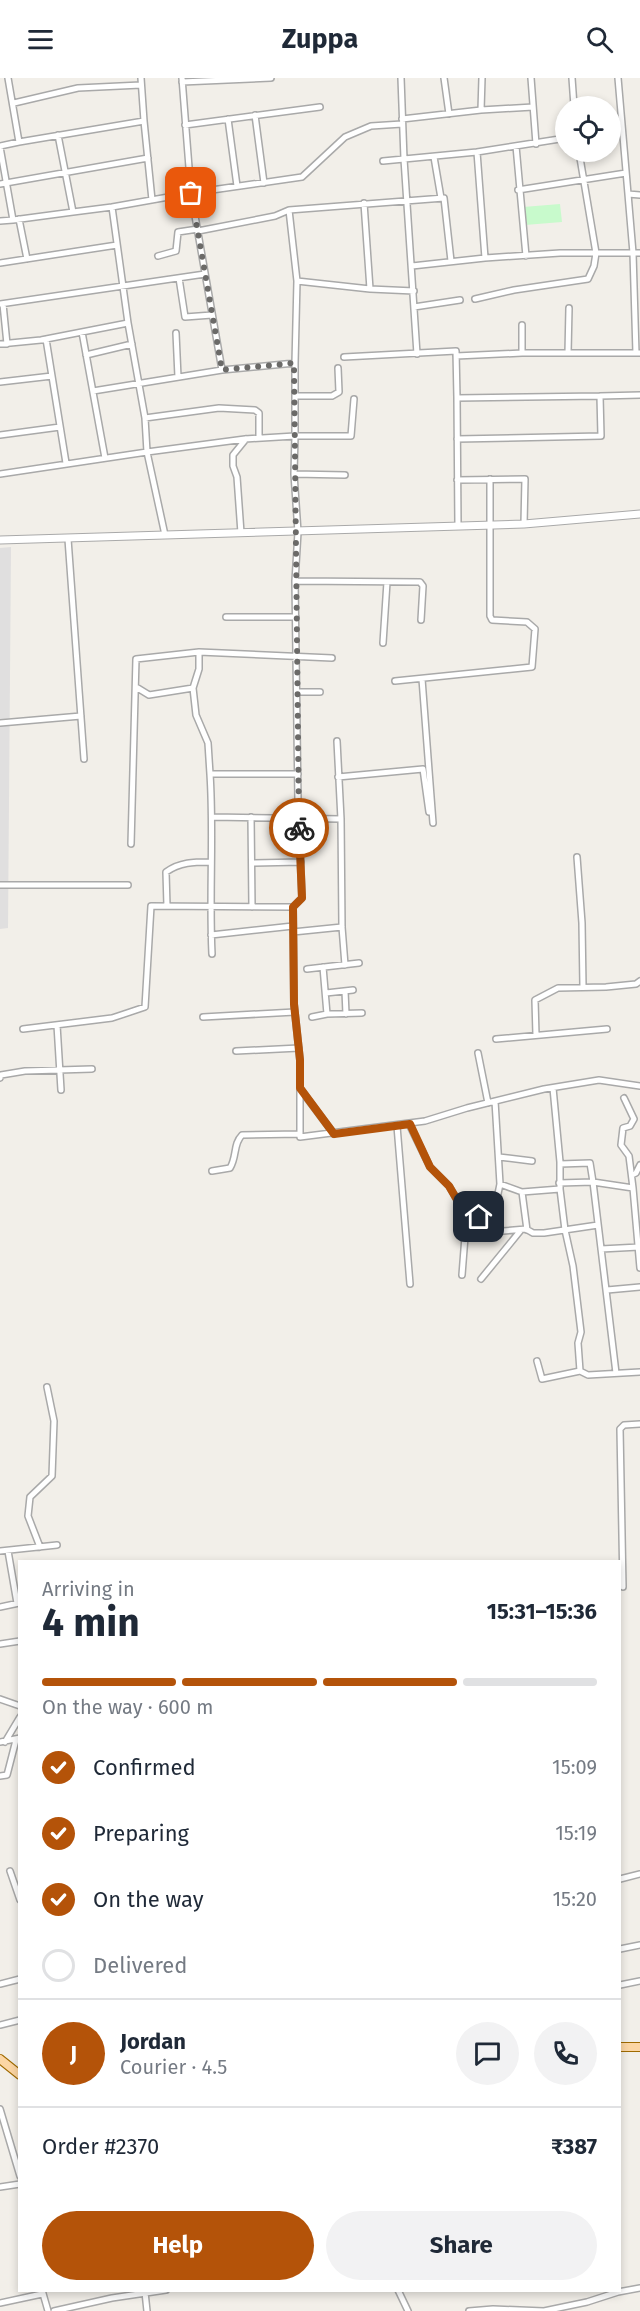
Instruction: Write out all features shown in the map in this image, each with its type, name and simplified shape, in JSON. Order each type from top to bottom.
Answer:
[{"type":"main road","points":[[621,2047],[640,2047]]},
{"type":"main road","points":[[0,2060],[18,2074]]},
{"type":"street","points":[[8,78],[19,142]]},
{"type":"street","points":[[222,370],[191,193],[182,80],[271,78]]},
{"type":"street","points":[[401,78],[417,354]]},
{"type":"street","points":[[444,78],[449,114]]},
{"type":"street","points":[[481,110],[482,78]]},
{"type":"street","points":[[531,78],[536,144]]},
{"type":"street","points":[[572,78],[573,96]]},
{"type":"street","points":[[456,356],[522,353],[638,353],[633,253],[618,78]]},
{"type":"street","points":[[14,103],[78,88],[141,81],[153,200]]},
{"type":"street","points":[[185,125],[320,107]]},
{"type":"street","points":[[0,221],[112,207],[302,177],[345,137],[371,126],[481,110],[533,108]]},
{"type":"street","points":[[255,116],[264,183]]},
{"type":"street","points":[[228,119],[237,186]]},
{"type":"street","points":[[27,259],[3,183],[0,149],[19,142],[144,121]]},
{"type":"street","points":[[58,135],[73,212]]},
{"type":"street","points":[[383,160],[434,157],[555,140]]},
{"type":"street","points":[[516,146],[518,190],[526,256]]},
{"type":"street","points":[[477,152],[485,258]]},
{"type":"street","points":[[434,157],[441,198],[444,198],[451,261]]},
{"type":"street","points":[[3,183],[148,158]]},
{"type":"street","points":[[475,298],[588,279],[594,266],[596,253],[581,162]]},
{"type":"street","points":[[518,190],[626,173]]},
{"type":"street","points":[[628,194],[640,195]]},
{"type":"street","points":[[158,256],[176,251],[178,232],[274,216],[289,210],[441,198]]},
{"type":"street","points":[[364,203],[370,289]]},
{"type":"street","points":[[112,207],[128,323],[145,418],[147,452],[165,536]]},
{"type":"street","points":[[289,210],[297,281],[294,474],[298,532],[295,581],[302,898],[293,907],[293,929],[295,1012],[299,1048],[300,1134]]},
{"type":"street","points":[[0,263],[117,245]]},
{"type":"street","points":[[412,266],[485,258],[640,253]]},
{"type":"street","points":[[8,344],[2,304],[205,274]]},
{"type":"street","points":[[179,278],[185,317],[213,315]]},
{"type":"street","points":[[297,281],[414,291]]},
{"type":"street","points":[[414,307],[460,300]]},
{"type":"street","points":[[568,308],[568,353]]},
{"type":"street","points":[[0,344],[46,339],[128,323]]},
{"type":"street","points":[[522,325],[522,353]]},
{"type":"street","points":[[82,332],[105,458]]},
{"type":"street","points":[[176,333],[178,377]]},
{"type":"street","points":[[46,339],[66,463]]},
{"type":"street","points":[[86,355],[132,344]]},
{"type":"street","points":[[344,357],[456,351],[458,526]]},
{"type":"street","points":[[93,391],[222,370],[294,363]]},
{"type":"street","points":[[295,396],[332,396],[339,392],[338,368]]},
{"type":"street","points":[[0,382],[52,376]]},
{"type":"street","points":[[457,398],[640,395]]},
{"type":"street","points":[[457,439],[601,436],[600,396]]},
{"type":"street","points":[[0,474],[246,439],[351,436],[354,399]]},
{"type":"street","points":[[145,418],[219,408],[255,410],[259,413],[259,438]]},
{"type":"street","points":[[0,435],[60,427]]},
{"type":"street","points":[[241,533],[233,454],[246,439]]},
{"type":"street","points":[[294,474],[345,475]]},
{"type":"street","points":[[395,681],[531,668],[535,629],[527,622],[492,620],[490,616],[492,525],[490,479]]},
{"type":"street","points":[[457,480],[525,479],[524,524]]},
{"type":"street","points":[[0,540],[524,524],[640,514]]},
{"type":"street","points":[[68,538],[84,759]]},
{"type":"street","points":[[295,581],[423,583],[421,620]]},
{"type":"street","points":[[383,643],[387,582]]},
{"type":"street","points":[[226,617],[296,617]]},
{"type":"street","points":[[199,652],[199,669],[193,688],[196,715],[208,743],[213,817],[209,906],[212,954]]},
{"type":"street","points":[[131,844],[136,658],[199,652],[332,658]]},
{"type":"street","points":[[422,679],[433,824]]},
{"type":"street","points":[[136,687],[149,695],[193,688]]},
{"type":"street","points":[[297,692],[320,692]]},
{"type":"street","points":[[0,723],[81,716]]},
{"type":"street","points":[[338,741],[342,927],[345,965]]},
{"type":"street","points":[[338,777],[423,770],[429,812]]},
{"type":"street","points":[[210,774],[298,774]]},
{"type":"street","points":[[213,817],[341,819]]},
{"type":"street","points":[[251,817],[252,907]]},
{"type":"street","points":[[577,857],[582,923],[583,987]]},
{"type":"street","points":[[167,906],[166,872],[174,866],[192,862],[210,862]]},
{"type":"street","points":[[252,863],[301,862]]},
{"type":"street","points":[[0,885],[128,885]]},
{"type":"street","points":[[23,1029],[112,1018],[145,1007],[151,906],[293,907]]},
{"type":"street","points":[[211,935],[342,927]]},
{"type":"street","points":[[307,969],[359,963]]},
{"type":"street","points":[[323,967],[327,1014]]},
{"type":"street","points":[[536,1035],[536,1000],[558,988],[636,984],[640,981]]},
{"type":"street","points":[[326,993],[353,990]]},
{"type":"street","points":[[345,991],[346,1014]]},
{"type":"street","points":[[203,1017],[295,1012]]},
{"type":"street","points":[[312,1017],[362,1013]]},
{"type":"street","points":[[57,1025],[61,1090]]},
{"type":"street","points":[[496,1039],[607,1029]]},
{"type":"street","points":[[236,1052],[299,1048]]},
{"type":"street","points":[[478,1053],[492,1102],[499,1157],[501,1185],[492,1223]]},
{"type":"street","points":[[0,1078],[1,1075],[60,1069],[92,1069]]},
{"type":"street","points":[[213,1171],[230,1168],[234,1162],[237,1140],[242,1135],[300,1134],[300,1137],[410,1124],[492,1102],[599,1080],[640,1086]]},
{"type":"street","points":[[300,1088],[334,1134]]},
{"type":"street","points":[[553,1088],[565,1230],[573,1266],[581,1332],[578,1343],[580,1371]]},
{"type":"street","points":[[624,1098],[634,1119],[630,1126],[623,1128],[621,1145],[629,1156],[640,1268]]},
{"type":"street","points":[[410,1124],[430,1167],[449,1186],[463,1210],[492,1223],[502,1231],[524,1230],[532,1233],[598,1225]]},
{"type":"street","points":[[396,1126],[410,1284]]},
{"type":"street","points":[[499,1157],[531,1161]]},
{"type":"street","points":[[560,1164],[590,1163],[616,1373]]},
{"type":"street","points":[[632,1176],[640,1165]]},
{"type":"street","points":[[501,1185],[522,1192],[593,1182],[633,1188]]},
{"type":"street","points":[[482,1279],[524,1230],[522,1192]]},
{"type":"street","points":[[462,1275],[467,1211]]},
{"type":"street","points":[[601,1249],[639,1247]]},
{"type":"street","points":[[607,1290],[640,1287]]},
{"type":"street","points":[[537,1361],[542,1379],[580,1371],[588,1376],[640,1372]]},
{"type":"street","points":[[40,1547],[28,1516],[30,1497],[52,1476],[54,1421],[47,1387]]},
{"type":"street","points":[[623,1587],[620,1429],[624,1425],[640,1424]]},
{"type":"street","points":[[0,1551],[57,1545]]},
{"type":"street","points":[[0,1607],[18,1603],[8,1551]]},
{"type":"street","points":[[0,1644],[18,1641]]},
{"type":"street","points":[[0,1699],[18,1705]]},
{"type":"street","points":[[3,1742],[18,1720]]},
{"type":"street","points":[[14,1726],[18,1729]]},
{"type":"street","points":[[0,1776],[7,1775],[18,1739],[3,1742]]},
{"type":"street","points":[[10,1871],[18,1894]]},
{"type":"street","points":[[621,1879],[640,1874]]},
{"type":"street","points":[[621,1949],[640,1946]]},
{"type":"street","points":[[0,1984],[18,1980]]},
{"type":"street","points":[[621,1985],[640,1981]]},
{"type":"street","points":[[0,2025],[18,2020]]},
{"type":"street","points":[[0,2109],[18,2169]]},
{"type":"street","points":[[0,2187],[18,2184]]},
{"type":"street","points":[[621,2291],[640,2288]]},
{"type":"street","points":[[0,2303],[42,2292],[48,2311]]},
{"type":"street","points":[[111,2292],[112,2298]]},
{"type":"street","points":[[54,2311],[145,2292],[147,2311]]},
{"type":"street","points":[[399,2292],[408,2311]]},
{"type":"street","points":[[469,2311],[544,2311],[587,2302],[618,2292]]},
{"type":"shaded area","points":[[11,547],[8,928],[0,929],[0,548]]},
{"type":"green space","points":[[560,204],[562,222],[525,225],[523,207]]},
{"type":"way so far","points":[[191,193],[222,370],[294,363],[294,474],[298,532],[295,581],[299,828]]},
{"type":"route","points":[[299,828],[302,898],[293,907],[294,1004],[300,1060],[300,1088],[334,1134],[410,1124],[430,1167],[449,1186],[463,1210],[479,1217]]}]
